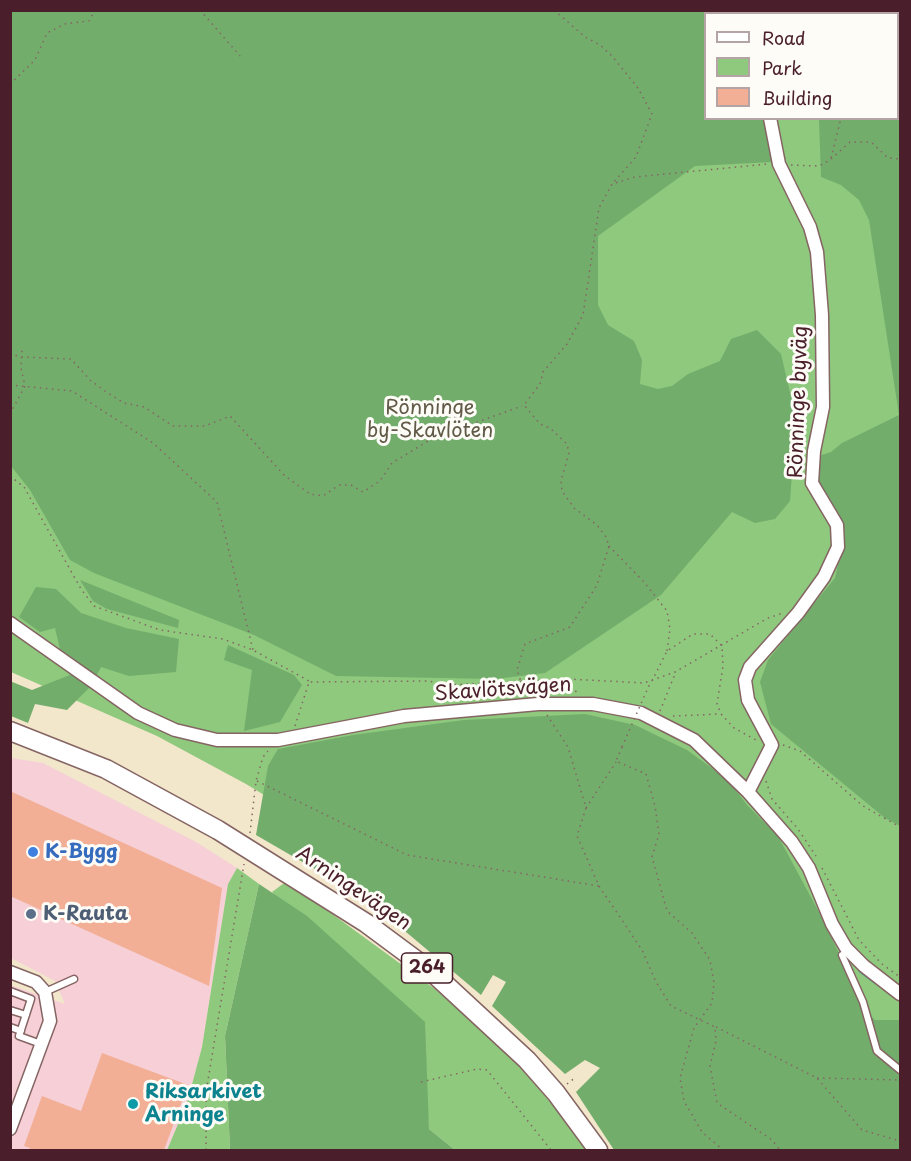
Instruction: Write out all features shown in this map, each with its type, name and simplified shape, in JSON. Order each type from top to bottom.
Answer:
[{"type":"main road","name":"Arningevägen","points":[[10,733],[29,738],[106,769],[218,830],[366,922],[432,972],[527,1060],[556,1093],[597,1150]]},
{"type":"street","name":"Rönninge byväg","points":[[770,120],[779,164],[810,227],[817,252],[822,315],[823,407],[814,451],[812,483],[837,525],[838,547],[824,577],[796,615],[750,667],[745,681],[748,700],[772,746]]},
{"type":"street","name":"Skavlötsvägen","points":[[10,623],[138,713],[175,730],[217,740],[278,740],[404,716],[538,704],[593,704],[641,713],[694,741],[748,792],[792,842],[809,868],[831,924],[846,948],[864,966],[900,994]]},
{"type":"street","points":[[748,792],[772,746]]},
{"type":"street","points":[[10,972],[36,982],[45,992],[50,1021],[13,1115],[10,1129]]},
{"type":"lane","points":[[842,955],[864,1002],[877,1051],[900,1070]]},
{"type":"lane","points":[[45,992],[74,979]]},
{"type":"lane","points":[[10,991],[31,999],[19,1036],[42,1045]]},
{"type":"lane","points":[[10,1010],[26,1015]]},
{"type":"lane","points":[[10,1028],[21,1031]]},
{"type":"path","points":[[10,84],[35,60],[47,33],[65,24],[89,21],[95,10]]},
{"type":"path","points":[[200,10],[240,56]]},
{"type":"path","points":[[10,353],[20,357],[71,359],[105,391],[124,404],[144,407],[173,426],[205,426],[230,416],[285,476],[310,494],[323,496],[339,485],[351,485],[363,492],[380,481],[392,463],[433,438],[524,405],[540,384],[543,372],[567,344],[583,315],[599,208],[612,184],[636,157],[652,114],[638,88],[606,50],[563,20],[554,10]]},
{"type":"path","points":[[830,160],[840,120]]},
{"type":"path","points":[[612,184],[635,177],[779,164],[819,166],[830,160],[849,142],[860,141],[871,142],[888,158],[900,159]]},
{"type":"path","points":[[10,414],[25,386],[20,357],[22,350]]},
{"type":"path","points":[[10,385],[72,391],[153,443],[217,502],[253,650]]},
{"type":"path","points":[[524,405],[540,424],[550,428],[567,444],[569,453],[561,481],[562,491],[574,508],[597,525],[606,537],[609,546],[644,582],[667,611],[670,629],[667,651],[651,681],[616,761],[586,808],[577,836],[599,886],[642,950],[656,982],[671,1006],[817,1078],[862,1130],[900,1141]]},
{"type":"path","points":[[10,476],[24,488],[81,589],[94,606],[160,630],[223,639],[253,650],[309,682]]},
{"type":"path","points":[[586,808],[568,747],[559,729],[521,682],[517,670],[525,644],[570,627],[597,585],[609,546]]},
{"type":"path","points":[[568,679],[615,683],[651,681],[675,672],[768,618],[783,613],[796,615]]},
{"type":"path","points":[[667,651],[693,634],[710,634],[722,646],[723,666],[717,704],[721,714],[734,728],[767,746],[788,745],[800,751],[863,806],[900,827]]},
{"type":"path","points":[[665,715],[658,714],[675,672]]},
{"type":"path","points":[[671,716],[721,714]]},
{"type":"path","points":[[616,761],[646,774],[655,806],[659,834],[652,857],[667,911],[692,933],[710,960],[714,983],[712,1003],[694,1028],[680,1078],[684,1101],[702,1132],[723,1150]]},
{"type":"path","points":[[256,781],[407,855],[599,886]]},
{"type":"path","points":[[206,1150],[206,1092],[245,855]]},
{"type":"path","points":[[715,1027],[716,1041],[710,1066],[717,1102],[772,1140],[780,1150]]},
{"type":"path","points":[[421,1082],[487,1070],[551,1150]]},
{"type":"path","points":[[817,1078],[900,1080]]},
{"type":"shaded area","points":[[11,758],[43,763],[196,842],[237,868],[228,884],[202,1047],[187,1103],[167,1150],[11,1150],[10,985],[65,1004],[55,981],[11,958]]},
{"type":"green space","points":[[10,11],[729,11],[704,12],[704,120],[764,120],[772,162],[695,166],[598,236],[598,305],[608,325],[634,341],[642,360],[640,384],[658,389],[672,386],[688,374],[720,361],[731,339],[757,330],[781,354],[796,418],[790,501],[775,519],[755,523],[732,512],[661,595],[545,673],[495,679],[336,676],[254,635],[94,573],[70,560],[30,490],[11,466]]},
{"type":"green space","name":"Rönninge by-Skavlöten","points":[[11,11],[900,11],[900,1150],[611,1078],[422,891],[246,784],[157,736],[11,672]]},
{"type":"green space","points":[[900,11],[900,826],[885,818],[771,724],[760,682],[768,660],[835,578],[845,532],[839,514],[818,483],[816,468],[819,456],[831,452],[842,443],[899,415],[869,220],[859,200],[841,185],[821,177],[819,120],[899,120],[899,12],[810,12]]},
{"type":"green space","points":[[80,580],[179,620],[178,628],[107,609],[93,601]]},
{"type":"green space","points":[[36,587],[56,589],[81,613],[126,628],[179,639],[176,672],[129,676],[101,667],[92,685],[67,710],[35,704],[28,723],[11,716],[10,681],[32,690],[70,675],[62,658],[55,628],[40,632],[19,617]]},
{"type":"green space","points":[[228,645],[294,675],[302,685],[280,722],[244,731],[252,670],[224,660]]},
{"type":"green space","points":[[585,714],[635,725],[687,750],[728,780],[747,805],[778,836],[821,916],[868,1014],[875,1020],[900,1020],[900,1150],[614,1150],[576,1092],[600,1068],[585,1060],[565,1074],[492,1006],[506,982],[493,975],[481,995],[368,900],[256,835],[268,766],[278,749],[353,735],[464,720]]},
{"type":"green space","points":[[237,868],[259,884],[225,1036],[230,1150],[167,1150],[187,1103],[202,1047],[228,884]]},
{"type":"green space","points":[[287,881],[435,989],[497,1041],[557,1110],[586,1150],[455,1150],[429,1129],[426,1097],[272,892]]},
{"type":"green space","points":[[259,884],[307,916],[425,1022],[429,1129],[455,1150],[230,1150],[225,1036]]},
{"type":"building","points":[[10,791],[222,888],[209,986],[10,896]]},
{"type":"building","name":"Riksarkivet Arninge","points":[[102,1053],[188,1085],[164,1150],[29,1150],[30,1148],[24,1146],[42,1096],[81,1111]]},
{"type":"waterway","points":[[860,971],[876,983]]},
{"type":"place","name":"K-Bygg","points":[[33,852]]},
{"type":"place","name":"K-Rauta","points":[[31,914]]},
{"type":"place","name":"Riksarkivet Arninge","points":[[133,1104]]}]
